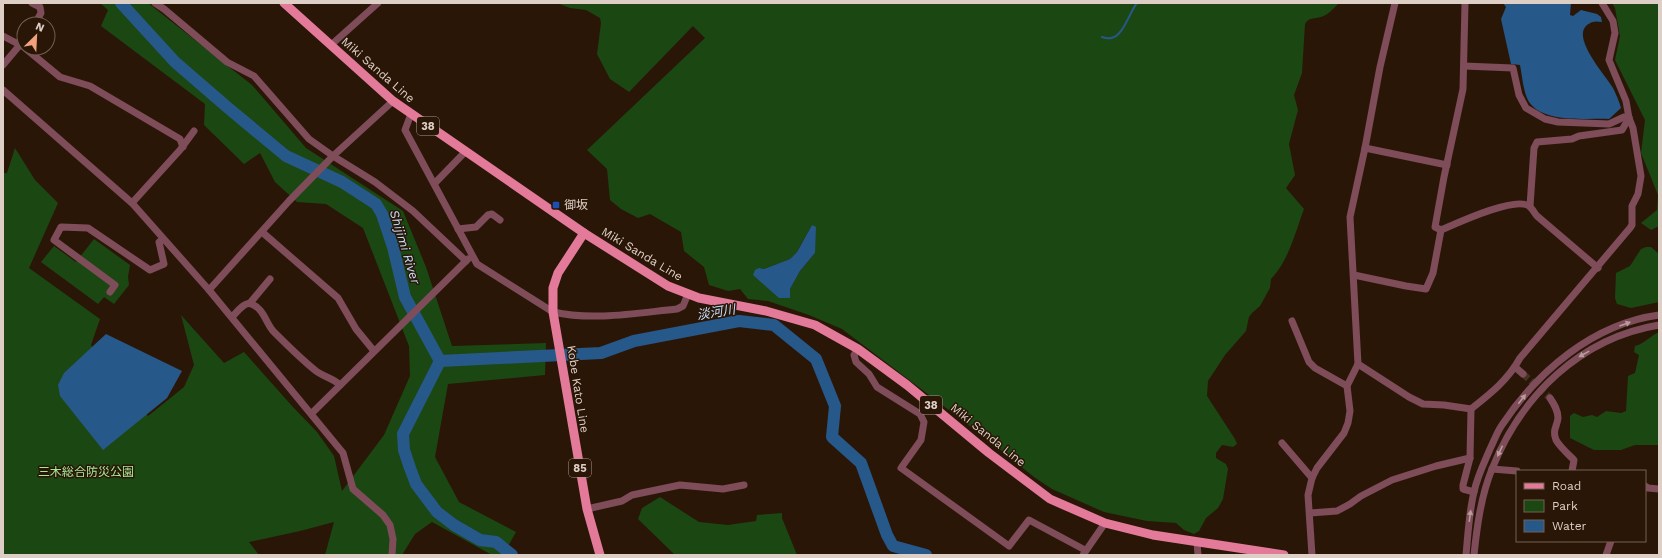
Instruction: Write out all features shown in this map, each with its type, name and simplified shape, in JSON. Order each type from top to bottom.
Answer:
[{"type":"main road","name":"Miki Sanda Line","points":[[284,3],[393,101],[584,233],[668,286],[688,294],[766,311],[815,325],[858,349],[907,385],[989,453],[1050,499],[1105,523],[1152,535],[1265,554],[1284,555]]},
{"type":"main road","name":"Kobe Kato Line","points":[[584,233],[558,273],[553,288],[554,312],[587,509],[600,555]]},
{"type":"street","points":[[32,3],[40,7],[41,13],[39,16]]},
{"type":"street","points":[[155,3],[228,62],[254,76],[309,139],[375,182],[414,211],[466,261]]},
{"type":"street","points":[[330,45],[378,3]]},
{"type":"street","points":[[1312,555],[1308,495],[1312,478],[1317,468],[1344,433],[1348,423],[1350,411],[1347,386],[1358,364],[1350,217],[1380,67],[1395,3]]},
{"type":"street","points":[[1465,3],[1463,89],[1435,227],[1441,230],[1493,209],[1519,203],[1530,206]]},
{"type":"street","points":[[1358,364],[1408,397],[1423,404],[1444,405],[1471,410],[1496,390],[1515,367],[1520,358],[1598,268],[1632,224],[1632,206],[1638,194],[1641,176],[1633,128],[1629,118],[1626,101],[1610,60],[1615,33],[1613,21],[1602,3]]},
{"type":"street","points":[[3,36],[16,42]]},
{"type":"street","points":[[3,65],[16,52]]},
{"type":"street","points":[[35,56],[60,78],[90,86],[180,139],[183,147]]},
{"type":"street","points":[[1464,66],[1513,68],[1519,95],[1526,108],[1545,119],[1558,122],[1609,124],[1624,117],[1629,118]]},
{"type":"street","points":[[3,90],[132,203],[232,317],[312,413],[343,453],[353,489],[383,515],[390,525],[393,539],[392,555]]},
{"type":"street","points":[[209,290],[289,201],[333,156],[393,101]]},
{"type":"street","points":[[411,114],[405,130],[435,183],[477,264],[554,312],[564,314],[601,315],[677,310],[683,306],[688,294]]},
{"type":"street","points":[[1598,268],[1537,216],[1530,206],[1534,148],[1537,142],[1572,139],[1579,136],[1622,130],[1629,118]]},
{"type":"street","points":[[132,203],[183,147],[194,131]]},
{"type":"street","points":[[1365,148],[1447,165]]},
{"type":"street","points":[[435,183],[466,151]]},
{"type":"street","points":[[458,229],[476,227],[488,215],[492,214],[500,220]]},
{"type":"street","points":[[110,292],[115,285],[54,240],[61,227],[88,228],[150,270],[164,264],[159,242],[163,238]]},
{"type":"street","points":[[1354,275],[1426,289],[1433,273],[1441,230]]},
{"type":"street","points":[[262,232],[338,298],[356,329],[374,351]]},
{"type":"street","points":[[312,413],[472,256]]},
{"type":"street","points":[[232,317],[246,304],[250,303],[270,279]]},
{"type":"street","points":[[250,303],[258,308],[268,320],[272,329],[289,348],[318,373],[335,380],[340,384]]},
{"type":"street","points":[[1466,555],[1474,492],[1483,465],[1502,426],[1536,381],[1570,351],[1601,333],[1644,317],[1659,315]]},
{"type":"street","points":[[1292,321],[1309,362],[1315,368],[1347,386]]},
{"type":"street","points":[[1474,555],[1483,496],[1492,469],[1510,431],[1541,388],[1574,359],[1604,342],[1646,327],[1659,325]]},
{"type":"street","points":[[858,349],[854,355],[856,362],[868,374],[877,387],[920,414],[924,422],[922,440],[901,468],[1009,546],[1029,520],[1084,553],[1105,523]]},
{"type":"street","points":[[1515,367],[1522,374]]},
{"type":"street","points":[[1550,398],[1557,409],[1558,419],[1554,428],[1554,434],[1557,441],[1574,460],[1572,470]]},
{"type":"street","points":[[1471,410],[1470,458],[1463,489],[1474,492]]},
{"type":"street","points":[[1282,443],[1312,478]]},
{"type":"street","points":[[1310,513],[1337,511],[1361,496],[1392,480],[1436,466],[1470,458]]},
{"type":"street","points":[[1492,469],[1516,471]]},
{"type":"street","points":[[587,509],[622,501],[632,495],[680,485],[723,490],[744,485]]},
{"type":"street","points":[[1646,489],[1659,489]]},
{"type":"street","points":[[1197,542],[1198,555]]},
{"type":"street","points":[[1606,555],[1612,542]]},
{"type":"green space","name":"三木総合防災公園","points":[[100,3],[148,3],[252,85],[306,148],[403,211],[426,267],[452,346],[546,343],[545,375],[448,384],[435,457],[459,502],[516,532],[503,555],[492,555],[432,522],[415,534],[402,555],[325,555],[334,522],[249,542],[259,555],[3,555],[3,173],[7,173],[15,148],[35,180],[58,203],[29,268],[100,319],[91,345],[148,416],[184,387],[194,365],[181,315],[224,363],[244,352],[317,432],[334,456],[342,491],[384,435],[410,376],[409,346],[363,228],[326,204],[297,202],[275,182],[260,153],[244,164],[204,125],[205,104],[101,26],[108,10]]},
{"type":"green space","points":[[557,3],[1339,3],[1326,15],[1310,19],[1305,24],[1302,73],[1294,95],[1298,110],[1289,144],[1295,175],[1286,188],[1304,209],[1287,255],[1271,279],[1270,288],[1260,306],[1249,317],[1246,331],[1225,355],[1208,381],[1207,396],[1237,444],[1233,447],[1222,445],[1216,453],[1216,458],[1226,464],[1228,469],[1223,499],[1218,508],[1206,518],[1199,531],[1194,534],[1184,530],[1176,523],[1147,521],[1104,512],[1052,489],[1034,477],[983,436],[842,329],[809,315],[768,301],[748,299],[740,289],[728,291],[709,285],[704,267],[684,251],[681,232],[650,214],[638,218],[621,209],[610,200],[607,169],[587,150],[705,38],[693,26],[629,92],[610,79],[597,54],[601,23],[600,18],[586,10],[570,8]],"holes":[[[812,225],[815,253],[800,271],[790,289],[759,268],[764,269],[790,259],[797,252]]]},
{"type":"green space","points":[[1612,3],[1659,3],[1659,226],[1651,230],[1641,223],[1657,210],[1658,195],[1641,153],[1645,120],[1615,60],[1620,36],[1615,8]]},
{"type":"green space","points":[[94,239],[130,265],[128,277],[129,285],[114,304],[104,297],[98,304],[41,262],[54,246],[76,262]]},
{"type":"green space","points":[[1651,247],[1659,254],[1659,302],[1631,308],[1617,304],[1615,298],[1616,273],[1630,266],[1641,249]]},
{"type":"green space","points":[[1659,332],[1659,445],[1635,445],[1621,450],[1594,450],[1570,438],[1570,416],[1574,413],[1583,417],[1592,415],[1597,417],[1606,411],[1621,413],[1626,411],[1628,376],[1635,373],[1639,355],[1634,352],[1635,346],[1641,344]]},
{"type":"green space","points":[[660,497],[699,522],[728,525],[756,521],[757,515],[782,513],[782,518],[797,555],[675,555],[638,519],[642,508]]},
{"type":"water","points":[[1503,3],[1571,3],[1570,15],[1573,16],[1581,10],[1597,14],[1601,17],[1602,22],[1598,21],[1587,25],[1583,31],[1583,39],[1591,57],[1613,88],[1621,108],[1609,119],[1576,119],[1552,116],[1541,112],[1533,106],[1527,98],[1520,65],[1511,64],[1501,19],[1506,7]]},
{"type":"water","points":[[812,225],[816,227],[815,253],[800,271],[790,289],[790,298],[779,298],[753,275],[755,270],[759,268],[764,269],[790,259],[797,252]]},
{"type":"water","points":[[106,334],[182,371],[167,398],[103,450],[60,396],[58,385],[64,373]]},
{"type":"waterway","name":"Shijimi River","points":[[121,3],[175,62],[286,156],[342,182],[376,204],[382,214],[393,247],[405,297],[440,361]]},
{"type":"waterway","points":[[1102,37],[1115,37],[1123,29],[1137,3]]},
{"type":"waterway","name":"淡河川","points":[[440,361],[601,353],[634,341],[739,321],[774,325],[816,359],[835,406],[832,437],[861,463],[887,535],[893,546],[926,555]]},
{"type":"waterway","name":"Shijimi River","points":[[440,361],[403,434],[404,450],[410,468],[416,484],[437,512],[454,525],[480,540],[496,542],[512,555]]},
{"type":"tunnel","points":[[1523,374],[1550,398]]},
{"type":"place","name":"御坂","points":[[556,205]]}]
